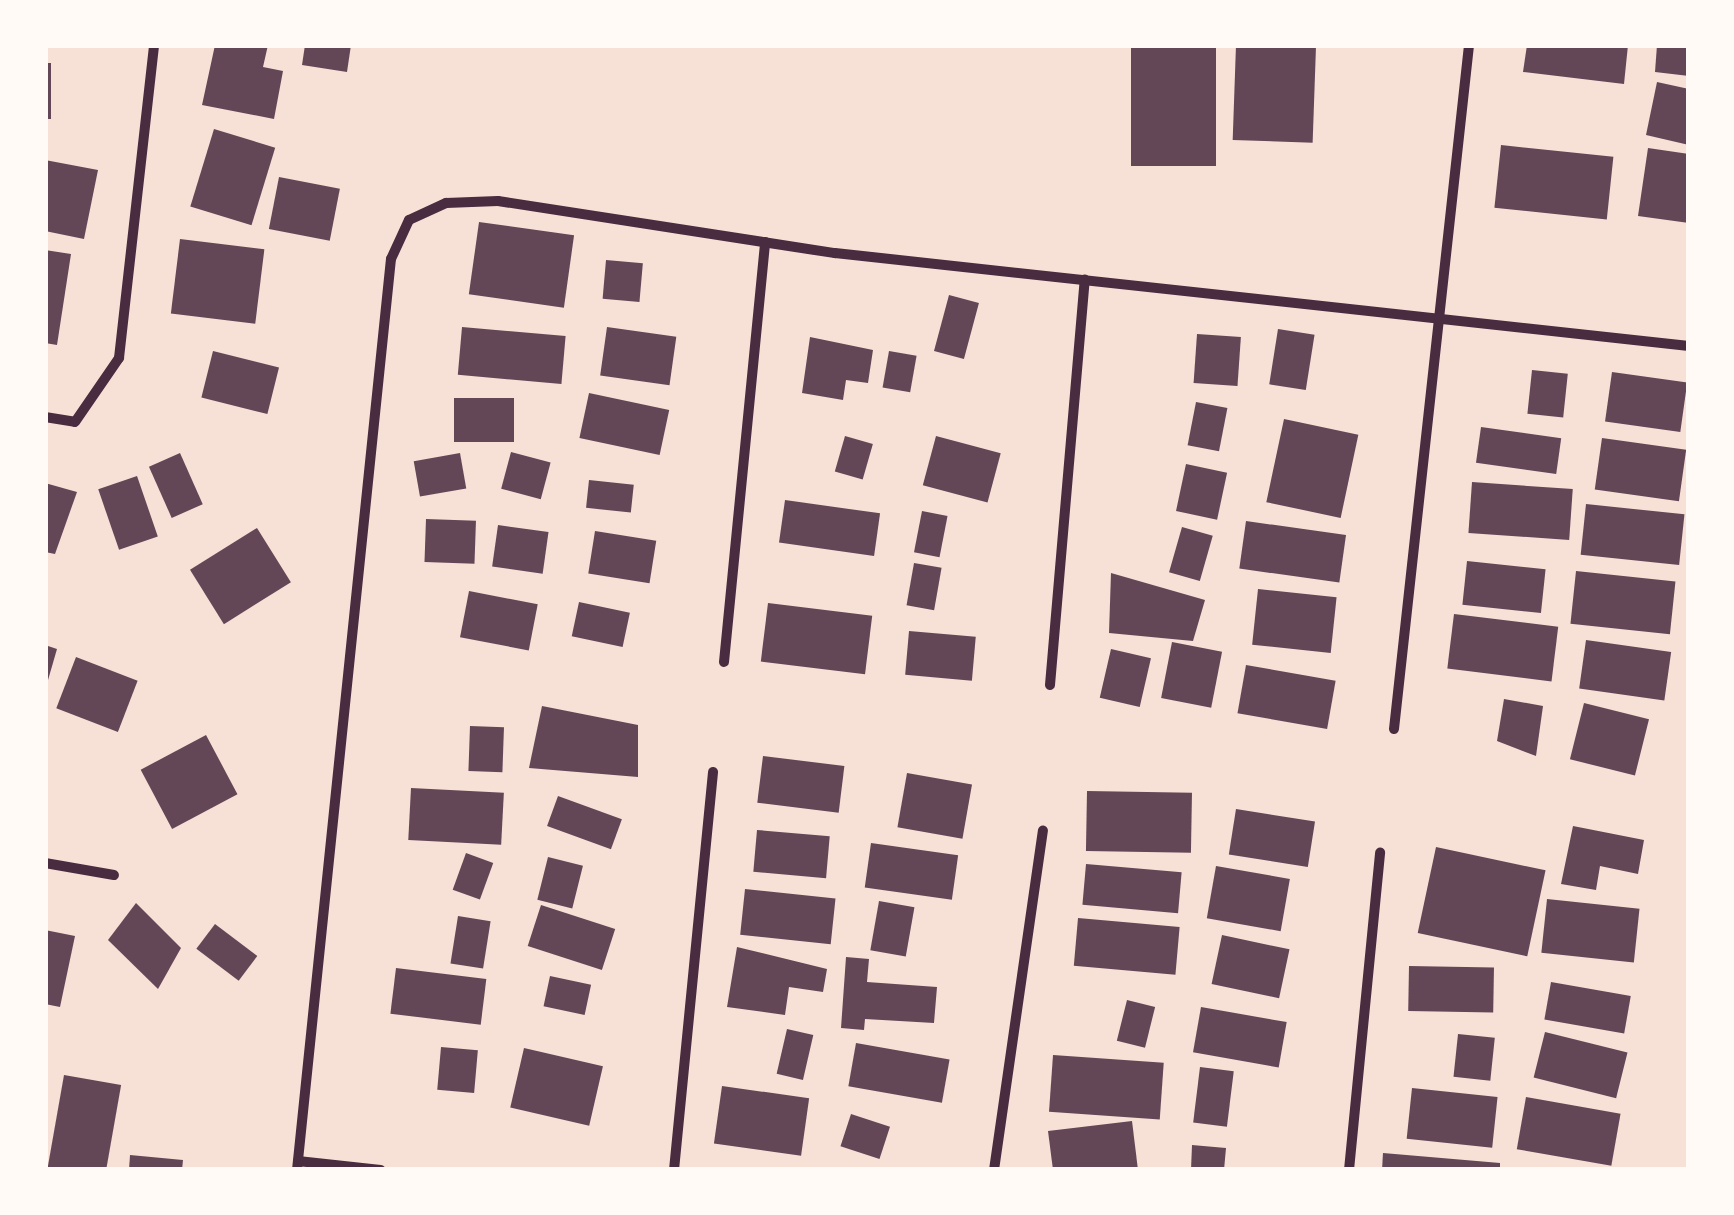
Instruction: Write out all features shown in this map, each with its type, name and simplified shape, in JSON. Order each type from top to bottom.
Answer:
[{"type":"street","points":[[45,417],[75,422],[119,358],[154,45]]},
{"type":"street","points":[[1394,729],[1470,45]]},
{"type":"street","points":[[382,1170],[298,1166],[391,259],[409,220],[446,203],[498,201],[764,242],[1689,346]]},
{"type":"street","points":[[724,662],[764,242]]},
{"type":"street","points":[[1050,685],[1085,280]]},
{"type":"street","points":[[674,1170],[713,772]]},
{"type":"street","points":[[994,1170],[1043,831]]},
{"type":"street","points":[[1349,1170],[1380,853]]},
{"type":"street","points":[[45,862],[114,875]]},
{"type":"building","points":[[215,45],[268,45],[263,67],[283,71],[274,119],[202,105]]},
{"type":"building","points":[[305,45],[351,45],[347,72],[302,65]]},
{"type":"building","points":[[1131,45],[1216,45],[1216,166],[1131,166]]},
{"type":"building","points":[[1236,45],[1316,48],[1313,143],[1233,140]]},
{"type":"building","points":[[1527,45],[1628,45],[1624,84],[1523,72]]},
{"type":"building","points":[[1657,45],[1689,45],[1689,76],[1655,72]]},
{"type":"building","points":[[45,63],[51,63],[51,119],[45,119]]},
{"type":"building","points":[[1657,82],[1689,89],[1689,145],[1646,135]]},
{"type":"building","points":[[214,129],[275,148],[252,225],[190,206]]},
{"type":"building","points":[[1501,145],[1613,157],[1607,219],[1494,208]]},
{"type":"building","points":[[1648,148],[1689,154],[1689,223],[1638,216]]},
{"type":"building","points":[[45,160],[98,170],[84,239],[45,231]]},
{"type":"building","points":[[279,177],[340,189],[330,241],[269,229]]},
{"type":"building","points":[[479,222],[574,235],[564,308],[469,294]]},
{"type":"building","points":[[180,239],[264,249],[255,324],[171,313]]},
{"type":"building","points":[[45,250],[71,254],[57,345],[45,343]]},
{"type":"building","points":[[606,260],[643,263],[639,302],[603,299]]},
{"type":"building","points":[[949,295],[979,303],[964,359],[934,351]]},
{"type":"building","points":[[462,327],[566,336],[561,384],[458,375]]},
{"type":"building","points":[[607,327],[676,337],[669,385],[600,376]]},
{"type":"building","points":[[1278,329],[1315,335],[1306,390],[1269,384]]},
{"type":"building","points":[[1197,334],[1241,337],[1237,386],[1194,383]]},
{"type":"building","points":[[810,337],[873,350],[868,383],[846,380],[843,400],[802,393]]},
{"type":"building","points":[[213,351],[279,367],[267,414],[201,398]]},
{"type":"building","points":[[889,351],[917,356],[910,392],[883,387]]},
{"type":"building","points":[[1532,370],[1568,374],[1563,418],[1527,414]]},
{"type":"building","points":[[1612,372],[1687,383],[1680,432],[1605,422]]},
{"type":"building","points":[[589,393],[669,410],[660,455],[579,438]]},
{"type":"building","points":[[454,398],[514,398],[514,442],[454,442]]},
{"type":"building","points":[[1196,402],[1227,408],[1219,451],[1188,445]]},
{"type":"building","points":[[1284,419],[1358,435],[1341,518],[1266,502]]},
{"type":"building","points":[[1481,427],[1561,438],[1556,474],[1476,463]]},
{"type":"building","points":[[845,436],[873,444],[863,480],[835,472]]},
{"type":"building","points":[[936,436],[1001,453],[988,503],[923,485]]},
{"type":"building","points":[[1602,438],[1686,450],[1679,501],[1595,489]]},
{"type":"building","points":[[511,452],[551,463],[541,499],[501,489]]},
{"type":"building","points":[[180,453],[203,504],[172,518],[149,467]]},
{"type":"building","points":[[460,453],[466,488],[420,497],[414,461]]},
{"type":"building","points":[[1186,464],[1227,473],[1217,520],[1176,511]]},
{"type":"building","points":[[137,476],[158,537],[119,550],[98,489]]},
{"type":"building","points":[[589,480],[634,485],[631,513],[586,508]]},
{"type":"building","points":[[1472,482],[1573,489],[1569,540],[1468,533]]},
{"type":"building","points":[[45,483],[77,492],[55,554],[45,552]]},
{"type":"building","points":[[785,500],[880,513],[874,556],[779,543]]},
{"type":"building","points":[[1586,504],[1684,514],[1679,565],[1581,555]]},
{"type":"building","points":[[922,511],[948,516],[940,557],[914,552]]},
{"type":"building","points":[[426,519],[476,521],[474,564],[424,562]]},
{"type":"building","points":[[1246,521],[1346,535],[1339,583],[1239,569]]},
{"type":"building","points":[[498,525],[549,532],[543,574],[492,567]]},
{"type":"building","points":[[1182,527],[1213,536],[1200,581],[1169,572]]},
{"type":"building","points":[[257,528],[291,582],[224,624],[190,570]]},
{"type":"building","points":[[595,531],[656,541],[650,583],[588,573]]},
{"type":"building","points":[[1467,561],[1546,569],[1541,613],[1462,605]]},
{"type":"building","points":[[914,563],[942,568],[934,610],[907,605]]},
{"type":"building","points":[[1576,571],[1675,581],[1670,634],[1570,624]]},
{"type":"building","points":[[1111,573],[1205,600],[1193,641],[1109,633]]},
{"type":"building","points":[[1258,589],[1337,597],[1331,653],[1252,645]]},
{"type":"building","points":[[469,591],[538,604],[529,650],[460,637]]},
{"type":"building","points":[[579,602],[630,613],[623,647],[572,636]]},
{"type":"building","points":[[768,603],[872,616],[865,674],[761,662]]},
{"type":"building","points":[[1454,614],[1558,627],[1552,681],[1447,669]]},
{"type":"building","points":[[909,631],[976,637],[972,681],[905,675]]},
{"type":"building","points":[[1586,640],[1671,652],[1664,700],[1579,689]]},
{"type":"building","points":[[1172,642],[1222,652],[1211,708],[1161,698]]},
{"type":"building","points":[[45,645],[57,649],[46,687],[45,687]]},
{"type":"building","points":[[1111,649],[1151,658],[1140,707],[1100,698]]},
{"type":"building","points":[[76,657],[138,681],[118,732],[56,708]]},
{"type":"building","points":[[1246,665],[1336,681],[1327,729],[1237,713]]},
{"type":"building","points":[[1504,699],[1543,706],[1536,756],[1497,741]]},
{"type":"building","points":[[1584,703],[1649,719],[1635,775],[1570,759]]},
{"type":"building","points":[[542,706],[638,725],[638,777],[529,768]]},
{"type":"building","points":[[470,726],[504,727],[502,772],[468,771]]},
{"type":"building","points":[[206,735],[237,794],[172,829],[141,770]]},
{"type":"building","points":[[763,756],[844,766],[839,813],[757,803]]},
{"type":"building","points":[[907,773],[972,784],[962,839],[897,827]]},
{"type":"building","points":[[411,788],[504,793],[501,845],[408,840]]},
{"type":"building","points":[[1087,791],[1192,793],[1191,853],[1086,851]]},
{"type":"building","points":[[558,796],[622,819],[611,849],[547,826]]},
{"type":"building","points":[[1236,809],[1315,822],[1308,867],[1229,854]]},
{"type":"building","points":[[1573,826],[1644,840],[1638,874],[1600,866],[1596,890],[1561,884]]},
{"type":"building","points":[[757,830],[830,836],[826,878],[753,872]]},
{"type":"building","points":[[871,843],[958,855],[952,900],[865,888]]},
{"type":"building","points":[[1436,847],[1546,870],[1527,956],[1418,933]]},
{"type":"building","points":[[466,853],[493,863],[480,900],[453,890]]},
{"type":"building","points":[[548,857],[583,866],[572,908],[537,900]]},
{"type":"building","points":[[1086,864],[1182,872],[1178,913],[1082,905]]},
{"type":"building","points":[[1216,866],[1290,879],[1281,931],[1207,918]]},
{"type":"building","points":[[745,889],[836,899],[831,944],[740,935]]},
{"type":"building","points":[[1547,899],[1639,909],[1634,962],[1541,953]]},
{"type":"building","points":[[879,901],[914,907],[906,956],[870,950]]},
{"type":"building","points":[[136,903],[181,948],[158,989],[108,940]]},
{"type":"building","points":[[541,905],[615,929],[602,970],[528,946]]},
{"type":"building","points":[[458,916],[491,921],[483,969],[450,963]]},
{"type":"building","points":[[1078,918],[1180,927],[1175,975],[1074,966]]},
{"type":"building","points":[[215,924],[257,956],[239,981],[196,949]]},
{"type":"building","points":[[45,930],[75,936],[60,1007],[45,1004]]},
{"type":"building","points":[[1222,935],[1289,949],[1279,998],[1212,984]]},
{"type":"building","points":[[737,947],[827,969],[823,992],[789,987],[785,1015],[727,1007]]},
{"type":"building","points":[[846,957],[869,959],[867,982],[937,987],[934,1023],[865,1019],[864,1030],[841,1028]]},
{"type":"building","points":[[1409,966],[1494,967],[1493,1012],[1408,1011]]},
{"type":"building","points":[[396,968],[486,979],[481,1025],[390,1014]]},
{"type":"building","points":[[550,976],[591,985],[585,1015],[544,1006]]},
{"type":"building","points":[[1551,982],[1631,996],[1624,1033],[1544,1019]]},
{"type":"building","points":[[1127,1000],[1155,1007],[1145,1048],[1117,1041]]},
{"type":"building","points":[[1201,1007],[1287,1022],[1279,1067],[1193,1052]]},
{"type":"building","points":[[787,1029],[813,1035],[803,1080],[777,1074]]},
{"type":"building","points":[[1545,1032],[1627,1053],[1616,1098],[1534,1078]]},
{"type":"building","points":[[1458,1034],[1495,1038],[1490,1081],[1454,1077]]},
{"type":"building","points":[[856,1043],[950,1059],[942,1103],[848,1086]]},
{"type":"building","points":[[441,1047],[478,1050],[474,1093],[437,1090]]},
{"type":"building","points":[[524,1048],[603,1066],[589,1126],[510,1107]]},
{"type":"building","points":[[1053,1055],[1164,1063],[1160,1120],[1049,1112]]},
{"type":"building","points":[[1200,1067],[1234,1071],[1227,1127],[1193,1123]]},
{"type":"building","points":[[64,1075],[121,1085],[106,1170],[47,1170]]},
{"type":"building","points":[[722,1086],[809,1098],[801,1156],[714,1143]]},
{"type":"building","points":[[1412,1088],[1498,1097],[1492,1148],[1407,1139]]},
{"type":"building","points":[[1526,1097],[1621,1114],[1611,1166],[1517,1149]]},
{"type":"building","points":[[851,1114],[890,1127],[879,1159],[840,1146]]},
{"type":"building","points":[[1132,1121],[1138,1170],[1053,1170],[1048,1131]]},
{"type":"building","points":[[1192,1145],[1226,1148],[1224,1170],[1191,1170]]},
{"type":"building","points":[[1383,1153],[1500,1163],[1500,1170],[1382,1170]]},
{"type":"building","points":[[130,1155],[183,1160],[182,1170],[129,1170]]}]
